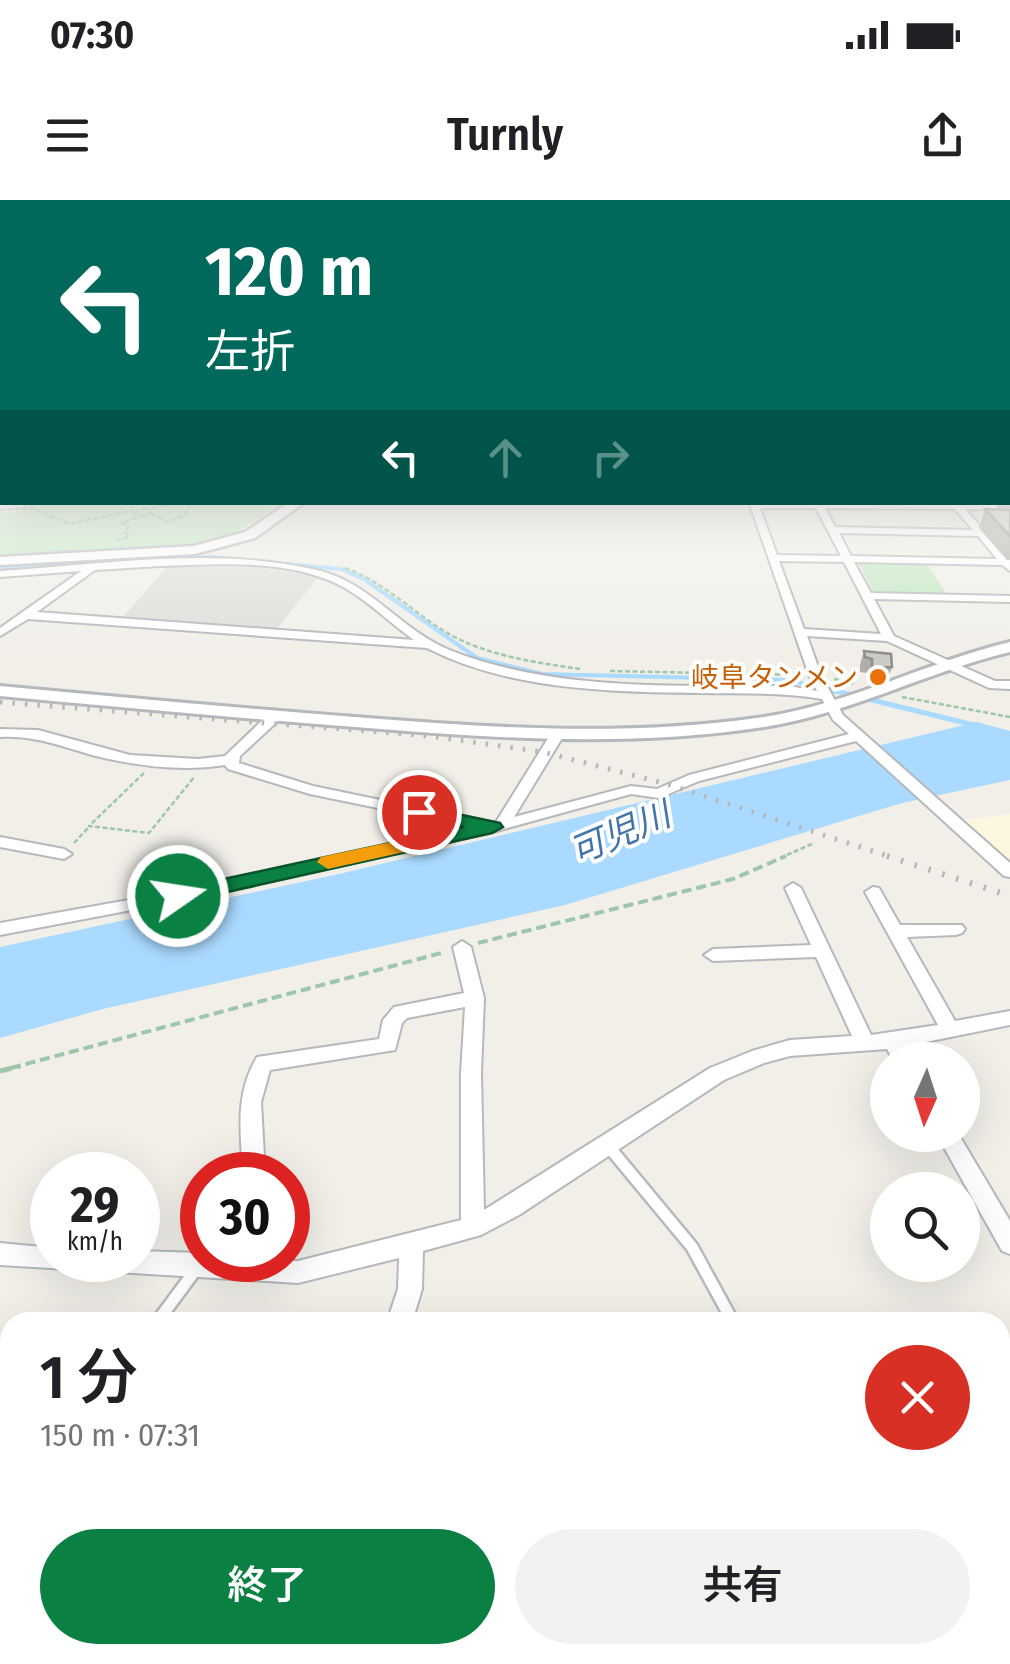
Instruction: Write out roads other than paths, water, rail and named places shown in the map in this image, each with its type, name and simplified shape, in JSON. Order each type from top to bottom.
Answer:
[{"type":"main road","points":[[0,561],[195,550],[230,542],[273,521]]},
{"type":"street","points":[[759,521],[826,699],[862,740],[1010,872]]},
{"type":"street","points":[[827,521],[889,638]]},
{"type":"street","points":[[970,521],[1008,564]]},
{"type":"street","points":[[832,530],[980,533]]},
{"type":"street","points":[[0,633],[105,556]]},
{"type":"street","points":[[773,558],[1008,564]]},
{"type":"street","points":[[0,574],[178,564],[269,566],[314,572],[354,588],[429,644],[488,669],[568,682],[790,690],[855,701],[948,664],[1010,647]]},
{"type":"street","points":[[868,596],[1010,599]]},
{"type":"street","points":[[25,616],[429,644]]},
{"type":"street","points":[[800,632],[889,638],[992,685],[1010,685]]},
{"type":"street","points":[[0,692],[556,736],[693,731],[770,721],[826,699]]},
{"type":"street","points":[[0,732],[33,731],[100,753],[204,764],[230,760],[275,716]]},
{"type":"street","points":[[498,826],[556,736]]},
{"type":"street","points":[[0,929],[178,896],[498,826],[630,790],[659,794],[694,778],[862,740]]},
{"type":"street","points":[[230,760],[233,766],[310,790],[498,826]]},
{"type":"street","points":[[0,842],[64,854]]},
{"type":"street","points":[[793,888],[864,1040]]},
{"type":"street","points":[[873,892],[951,1031]]},
{"type":"street","points":[[896,931],[956,930]]},
{"type":"street","points":[[462,947],[476,998],[472,1073],[473,1227]]},
{"type":"street","points":[[712,955],[823,951]]},
{"type":"street","points":[[253,1152],[254,1076],[264,1064],[388,1046],[392,1020],[401,1012],[476,998]]},
{"type":"street","points":[[920,1042],[1010,1018]]},
{"type":"street","points":[[310,1269],[473,1227],[511,1208],[717,1074],[759,1056],[871,1042]]},
{"type":"street","points":[[958,1152],[1010,1243]]},
{"type":"street","points":[[403,1312],[410,1289],[412,1241]]},
{"type":"street","points":[[0,1254],[30,1257]]},
{"type":"lane","points":[[608,1144],[692,1247],[728,1312]]},
{"type":"lane","points":[[165,1312],[187,1282]]},
{"type":"water","name":"可児川","points":[[977,722],[1010,731],[1010,780],[902,803],[565,905],[103,1009],[0,1038],[0,947],[339,874]]},
{"type":"waterway","points":[[186,559],[212,557],[341,569],[364,579],[477,658],[542,674],[789,680],[837,692]]},
{"type":"waterway","points":[[0,569],[84,564]]},
{"type":"waterway","points":[[827,689],[978,726]]},
{"type":"railway","points":[[0,702],[430,736],[543,752],[667,784],[894,858]]},
{"type":"railway","points":[[887,856],[1010,896]]},
{"type":"place","name":"岐阜タンメン","points":[[878,677]]}]
